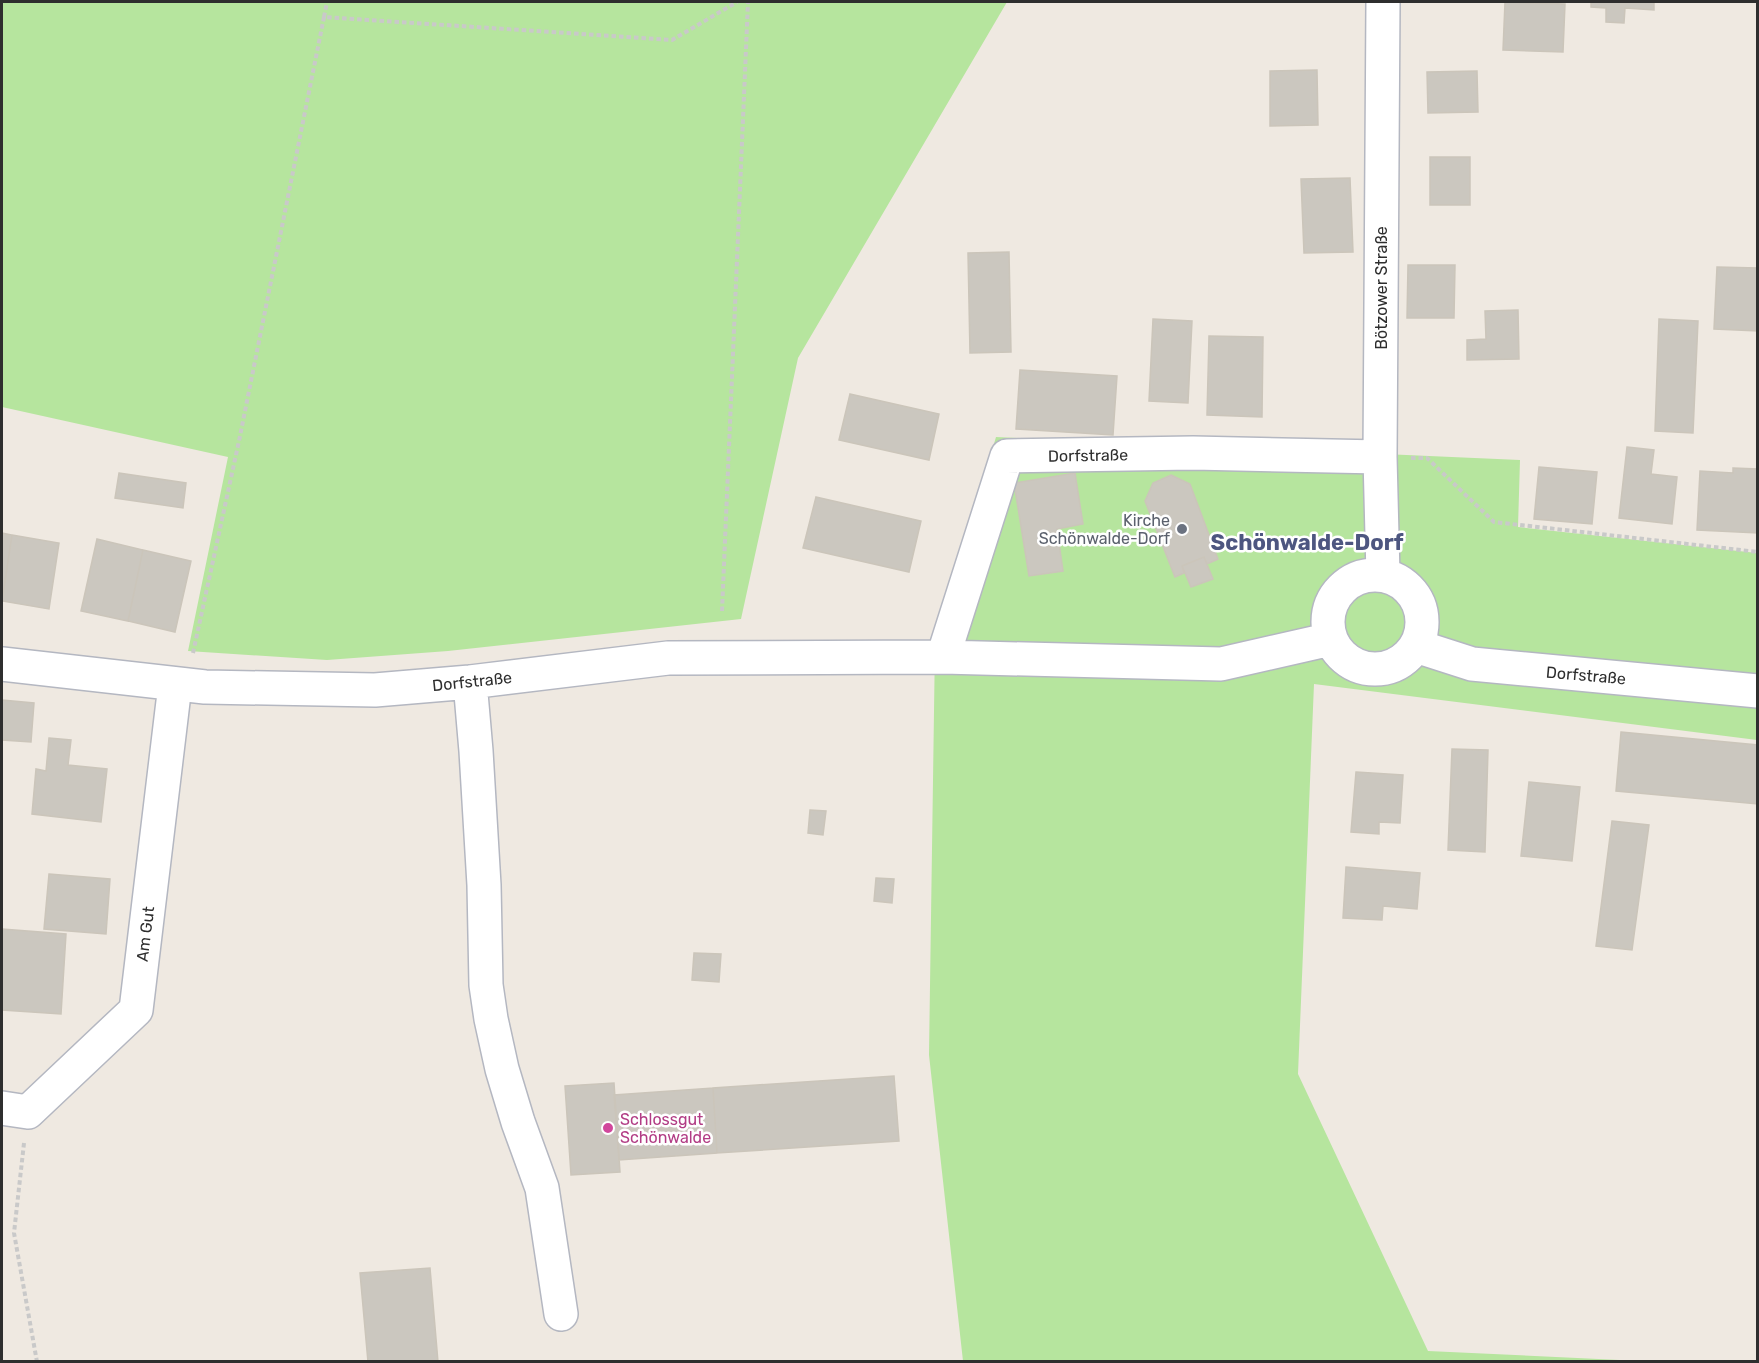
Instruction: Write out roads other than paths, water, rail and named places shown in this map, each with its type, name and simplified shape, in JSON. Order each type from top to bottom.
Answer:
[{"type":"street","name":"Bötzower Straße","points":[[1383,2],[1380,457],[1383,575]]},
{"type":"street","name":"Dorfstraße","points":[[943,657],[1007,456],[1193,453],[1380,457]]},
{"type":"street","points":[[1368,574],[1383,575],[1397,580],[1409,589],[1418,601],[1422,616],[1422,631],[1416,646],[1407,657],[1394,666],[1379,669],[1364,668],[1350,662],[1338,652],[1331,639],[1328,625],[1329,611],[1334,598],[1343,587],[1355,579],[1368,574]]},
{"type":"street","name":"Dorfstraße","points":[[2,664],[183,672],[204,687],[375,690],[470,682],[669,657],[943,657],[1221,664],[1331,639]]},
{"type":"street","name":"Dorfstraße","points":[[1416,646],[1472,664],[1758,691]]},
{"type":"street","name":"Am Gut","points":[[15,1110],[136,1010],[183,672]]},
{"type":"street","points":[[470,682],[484,885],[486,985],[489,1008],[502,1069],[525,1144],[542,1188],[561,1314]]},
{"type":"place","name":"Kirche Schönwalde-Dorf","points":[[1182,529]]},
{"type":"place","name":"Schlossgut Schönwalde","points":[[608,1128]]},
{"type":"district","name":"Schönwalde-Dorf","points":[[1307,542]]}]
